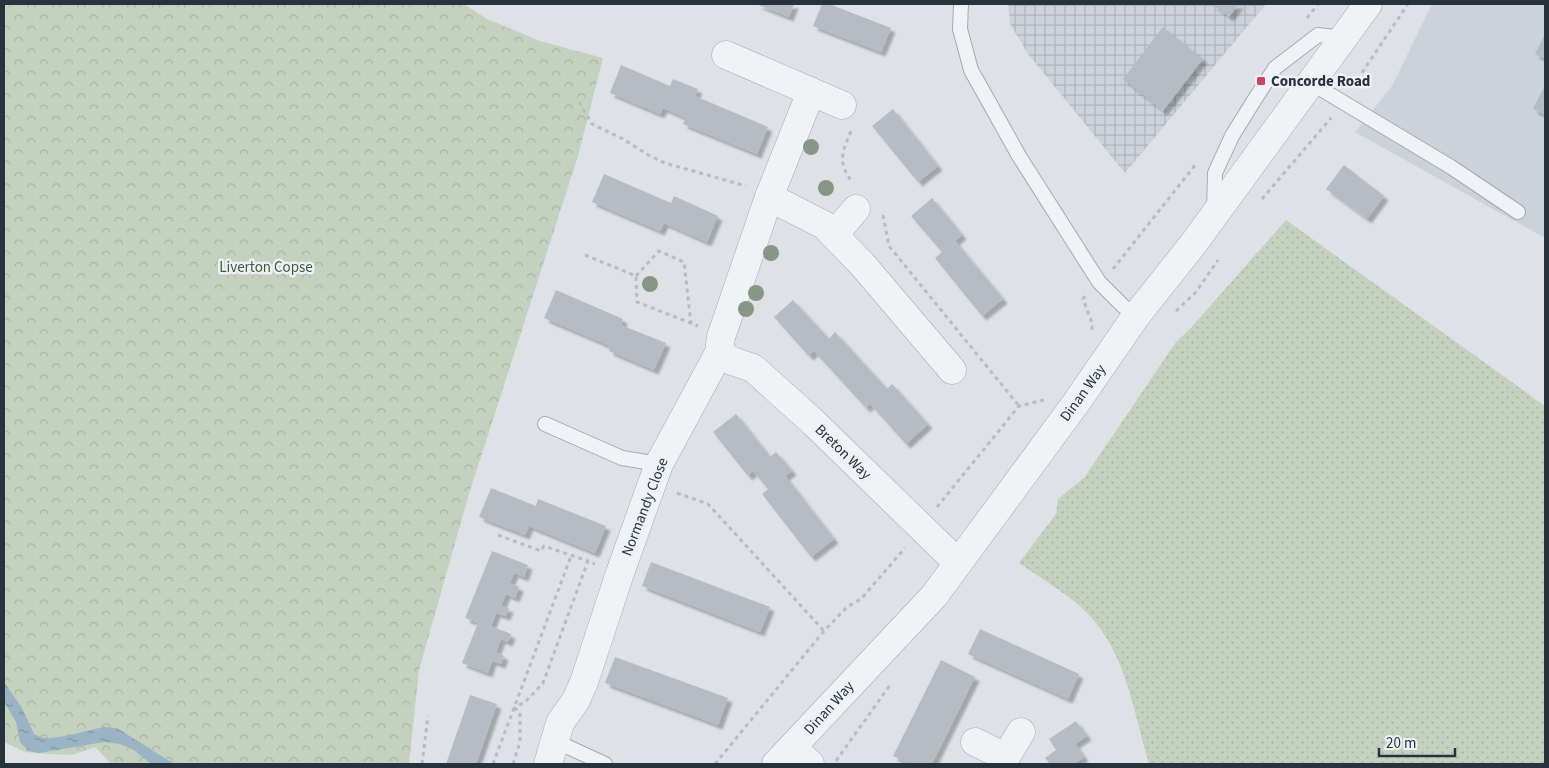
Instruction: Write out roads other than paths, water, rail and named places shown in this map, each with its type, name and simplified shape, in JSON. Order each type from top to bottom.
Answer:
[{"type":"street","name":"Dinan Way","points":[[793,759],[934,596],[1064,419],[1136,316],[1214,216],[1368,4]]},
{"type":"street","points":[[726,55],[842,105]]},
{"type":"street","name":"Normandy Close","points":[[552,753],[560,723],[576,700],[584,682],[620,573],[656,474],[720,345],[770,196],[811,92]]},
{"type":"street","points":[[770,196],[824,225],[862,264],[952,370]]},
{"type":"street","points":[[834,235],[856,210]]},
{"type":"street","name":"Breton Way","points":[[720,345],[732,361],[753,368],[812,422],[958,563]]},
{"type":"street","points":[[975,742],[1005,761],[1021,732]]},
{"type":"lane","points":[[961,4],[960,28],[971,70],[1019,156],[1099,282],[1136,316]]},
{"type":"lane","points":[[1214,216],[1215,173],[1232,136],[1275,68],[1318,35],[1343,38]]},
{"type":"lane","points":[[1311,83],[1451,167],[1518,212]]},
{"type":"lane","points":[[545,424],[656,474]]},
{"type":"lane","points":[[552,753],[605,764]]},
{"type":"water","points":[[4,682],[22,708],[34,734],[43,738],[51,738],[103,727],[117,728],[174,764],[151,764],[134,750],[120,744],[104,742],[39,753],[28,751],[20,742],[16,722],[4,702]]},
{"type":"place","name":"Concorde Road","points":[[1261,81]]},
{"type":"park label","name":"Liverton Copse","points":[[266,267]]}]
